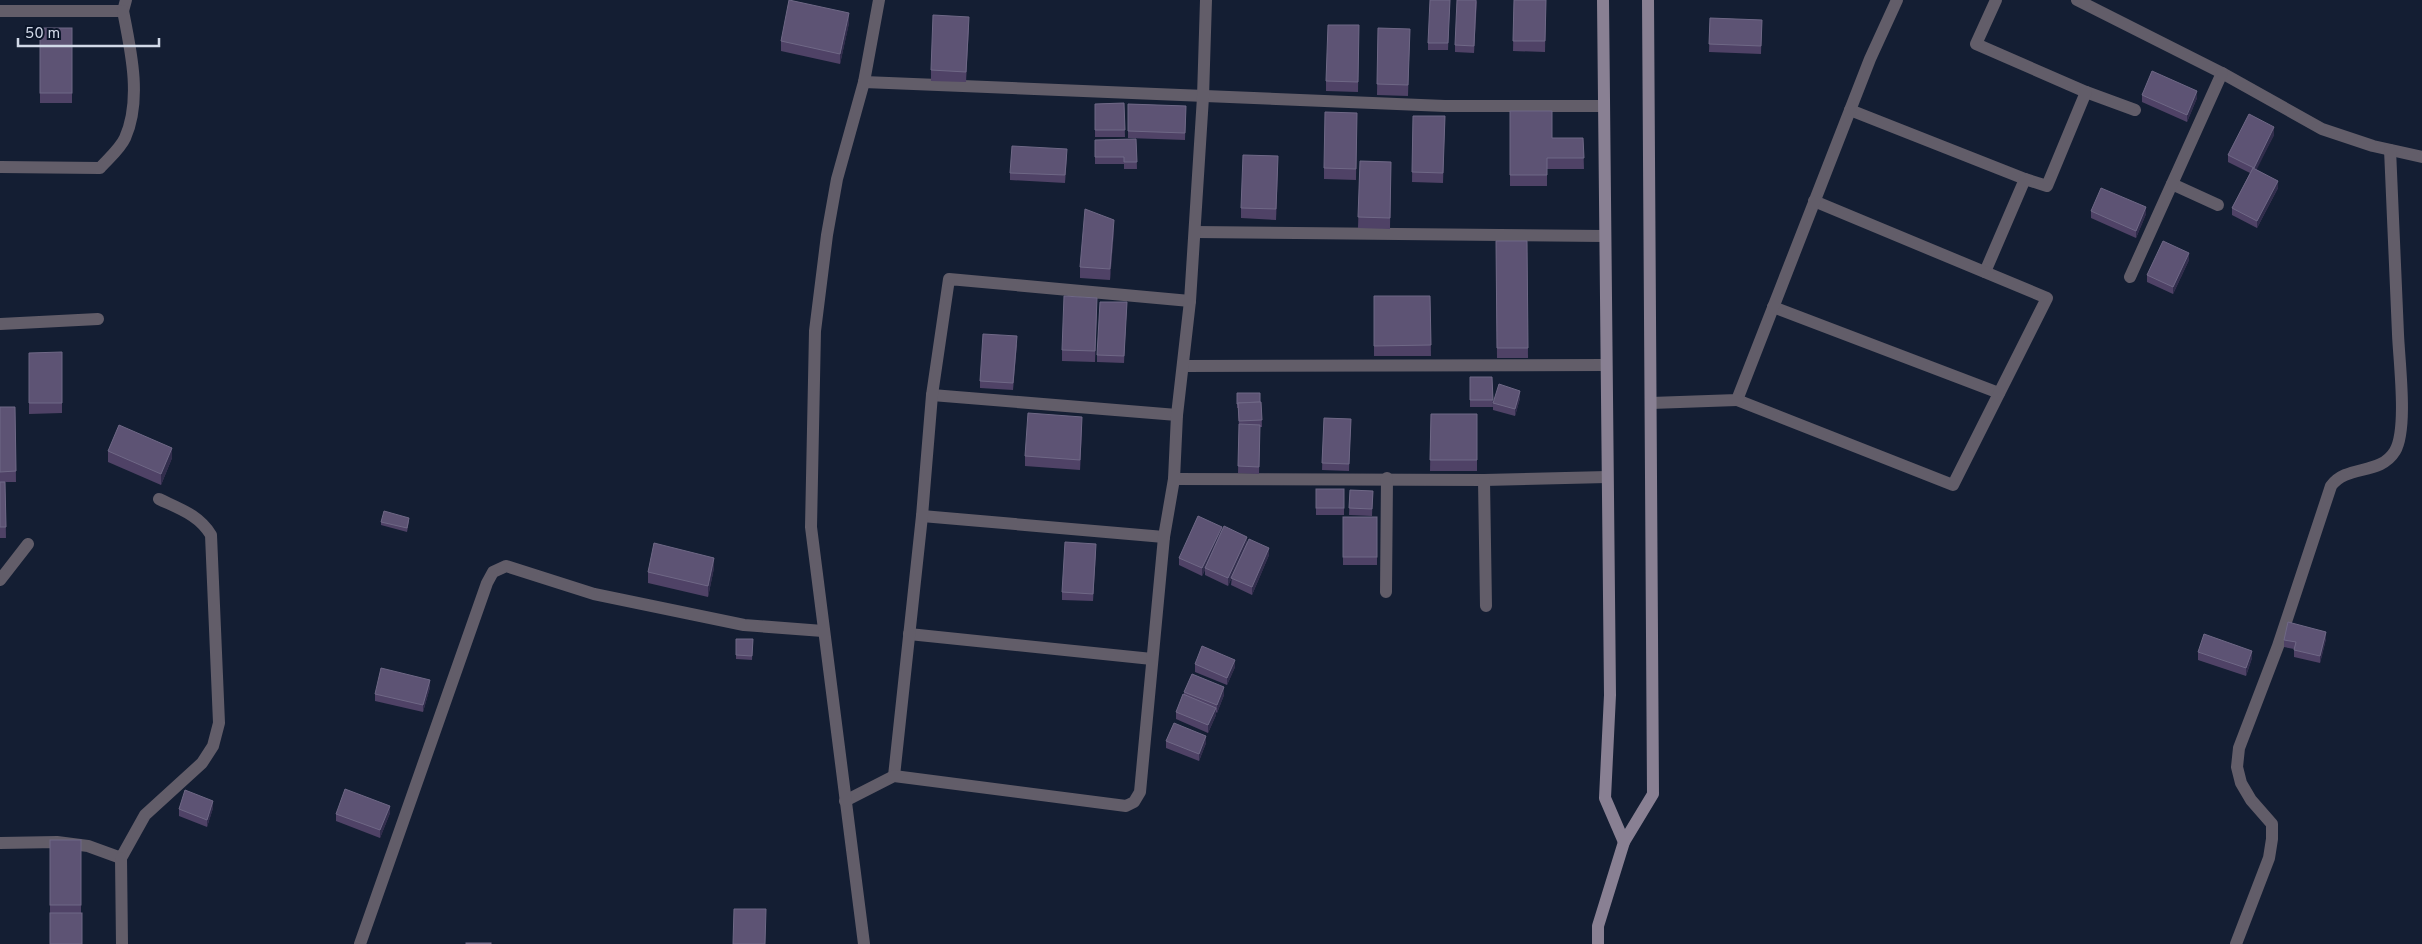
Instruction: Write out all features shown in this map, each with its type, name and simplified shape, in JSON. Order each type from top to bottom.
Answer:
[{"type":"street","points":[[864,944],[811,527],[815,331],[827,235],[837,178],[864,82],[879,0]]},
{"type":"street","points":[[845,801],[894,776],[1126,806],[1134,802],[1140,792],[1164,537],[1174,479],[1177,416],[1190,301],[1203,97],[1206,0]]},
{"type":"street","points":[[1603,0],[1610,695],[1605,798],[1624,842]]},
{"type":"street","points":[[1598,944],[1598,926],[1624,842],[1653,794],[1648,0]]},
{"type":"street","points":[[1737,400],[1870,59],[1897,0]]},
{"type":"street","points":[[1996,0],[1976,44],[2086,92],[2135,110]]},
{"type":"street","points":[[2077,0],[2222,73],[2322,129],[2390,150],[2422,157]]},
{"type":"street","points":[[0,11],[124,6],[134,65],[133,104],[124,139],[100,168],[0,168]]},
{"type":"street","points":[[2130,277],[2222,73]]},
{"type":"street","points":[[864,82],[1445,106],[1603,106]]},
{"type":"street","points":[[1850,110],[2047,186],[2086,92]]},
{"type":"street","points":[[2236,944],[2269,858],[2272,838],[2272,824],[2251,800],[2241,783],[2237,767],[2239,748],[2278,646],[2331,486],[2335,480],[2347,473],[2382,465],[2398,444],[2401,426],[2390,150]]},
{"type":"street","points":[[1985,272],[2025,179]]},
{"type":"street","points":[[2172,184],[2218,206]]},
{"type":"street","points":[[1650,403],[1737,400],[1953,485],[2047,298],[1814,201]]},
{"type":"street","points":[[1195,232],[1604,236]]},
{"type":"street","points":[[894,776],[922,516],[932,395],[949,279],[1190,301]]},
{"type":"street","points":[[1773,307],[1999,393]]},
{"type":"street","points":[[0,324],[98,319]]},
{"type":"street","points":[[1184,366],[1606,365]]},
{"type":"street","points":[[932,395],[1177,416]]},
{"type":"street","points":[[1174,479],[1387,478],[1484,480],[1607,477]]},
{"type":"street","points":[[1386,592],[1387,478]]},
{"type":"street","points":[[1484,480],[1486,606]]},
{"type":"street","points":[[122,944],[121,858],[145,815],[202,763],[213,746],[219,723],[212,535],[204,522],[192,514],[159,499]]},
{"type":"street","points":[[922,516],[1164,537]]},
{"type":"street","points":[[0,580],[28,544]]},
{"type":"street","points":[[360,944],[487,583],[493,572],[506,566],[594,594],[744,625],[823,631]]},
{"type":"street","points":[[909,634],[1152,659]]},
{"type":"street","points":[[0,843],[57,842],[88,846],[121,858]]},
{"type":"building","points":[[789,0],[849,13],[840,54],[781,41]]},
{"type":"building","points":[[1430,0],[1450,0],[1448,43],[1428,43]]},
{"type":"building","points":[[1457,0],[1476,0],[1474,46],[1455,45]]},
{"type":"building","points":[[1514,0],[1546,0],[1545,41],[1513,41]]},
{"type":"building","points":[[933,15],[969,17],[966,72],[931,70]]},
{"type":"building","points":[[1710,18],[1762,20],[1761,46],[1709,44]]},
{"type":"building","points":[[1328,25],[1359,25],[1358,82],[1326,81]]},
{"type":"building","points":[[40,28],[72,28],[72,93],[40,93]]},
{"type":"building","points":[[1378,28],[1410,29],[1408,85],[1377,84]]},
{"type":"building","points":[[2152,71],[2197,91],[2187,115],[2142,95]]},
{"type":"building","points":[[1124,103],[1125,130],[1095,130],[1095,104]]},
{"type":"building","points":[[1128,104],[1186,106],[1185,133],[1128,131]]},
{"type":"building","points":[[1510,111],[1552,111],[1552,138],[1583,138],[1584,158],[1547,158],[1547,175],[1510,175]]},
{"type":"building","points":[[1325,112],[1357,113],[1356,169],[1324,168]]},
{"type":"building","points":[[2249,114],[2274,127],[2254,168],[2228,155]]},
{"type":"building","points":[[1413,116],[1445,116],[1443,173],[1412,172]]},
{"type":"building","points":[[1136,139],[1137,162],[1124,162],[1124,157],[1095,157],[1095,140]]},
{"type":"building","points":[[1012,146],[1067,149],[1065,175],[1010,173]]},
{"type":"building","points":[[1243,155],[1278,156],[1276,209],[1241,208]]},
{"type":"building","points":[[1360,161],[1391,162],[1390,218],[1358,217]]},
{"type":"building","points":[[2253,168],[2278,181],[2257,221],[2232,208]]},
{"type":"building","points":[[2101,188],[2146,207],[2136,231],[2091,211]]},
{"type":"building","points":[[1085,209],[1114,220],[1110,269],[1080,267]]},
{"type":"building","points":[[1496,241],[1527,241],[1528,348],[1497,348]]},
{"type":"building","points":[[2163,241],[2189,253],[2173,287],[2147,275]]},
{"type":"building","points":[[1064,296],[1097,298],[1095,351],[1062,350]]},
{"type":"building","points":[[1374,296],[1430,296],[1431,345],[1374,346]]},
{"type":"building","points":[[1100,302],[1127,302],[1124,356],[1097,355]]},
{"type":"building","points":[[983,334],[1017,336],[1013,383],[980,381]]},
{"type":"building","points":[[62,352],[62,403],[29,403],[29,353]]},
{"type":"building","points":[[1470,377],[1492,377],[1493,400],[1470,400]]},
{"type":"building","points":[[1499,384],[1520,391],[1515,409],[1493,403]]},
{"type":"building","points":[[1237,393],[1260,393],[1260,402],[1237,404]]},
{"type":"building","points":[[1261,402],[1262,420],[1239,421],[1238,403]]},
{"type":"building","points":[[0,407],[15,407],[16,471],[0,472]]},
{"type":"building","points":[[1028,413],[1082,417],[1080,460],[1025,456]]},
{"type":"building","points":[[1431,414],[1477,414],[1477,460],[1430,460]]},
{"type":"building","points":[[1324,418],[1351,419],[1349,464],[1322,463]]},
{"type":"building","points":[[1239,424],[1260,425],[1259,467],[1238,466]]},
{"type":"building","points":[[119,425],[172,448],[161,474],[108,451]]},
{"type":"building","points":[[0,482],[5,482],[6,527],[0,527]]},
{"type":"building","points":[[1316,489],[1344,489],[1344,508],[1316,508]]},
{"type":"building","points":[[1350,490],[1373,491],[1372,509],[1349,508]]},
{"type":"building","points":[[384,511],[409,518],[407,528],[381,522]]},
{"type":"building","points":[[1198,516],[1222,527],[1202,568],[1179,558]]},
{"type":"building","points":[[1343,517],[1377,517],[1377,557],[1343,557]]},
{"type":"building","points":[[1224,526],[1247,537],[1228,578],[1205,568]]},
{"type":"building","points":[[1249,539],[1269,548],[1252,587],[1231,578]]},
{"type":"building","points":[[1065,542],[1096,544],[1093,594],[1062,592]]},
{"type":"building","points":[[654,543],[714,558],[708,586],[648,572]]},
{"type":"building","points":[[2288,622],[2326,632],[2320,656],[2294,650],[2296,642],[2284,640]]},
{"type":"building","points":[[2204,634],[2252,651],[2246,668],[2198,652]]},
{"type":"building","points":[[736,639],[753,639],[752,656],[736,655]]},
{"type":"building","points":[[1202,646],[1235,660],[1227,678],[1195,664]]},
{"type":"building","points":[[381,668],[430,680],[423,705],[375,694]]},
{"type":"building","points":[[1192,674],[1224,687],[1217,705],[1184,692]]},
{"type":"building","points":[[1183,694],[1216,708],[1208,725],[1176,712]]},
{"type":"building","points":[[1174,723],[1206,736],[1199,754],[1166,741]]},
{"type":"building","points":[[345,789],[390,806],[380,830],[336,814]]},
{"type":"building","points":[[185,790],[213,801],[207,820],[179,809]]},
{"type":"building","points":[[50,840],[81,840],[81,905],[50,905]]},
{"type":"building","points":[[734,909],[766,909],[765,944],[733,944]]},
{"type":"building","points":[[50,913],[82,913],[82,944],[50,944]]},
{"type":"building","points":[[491,943],[491,944],[466,944]]}]
